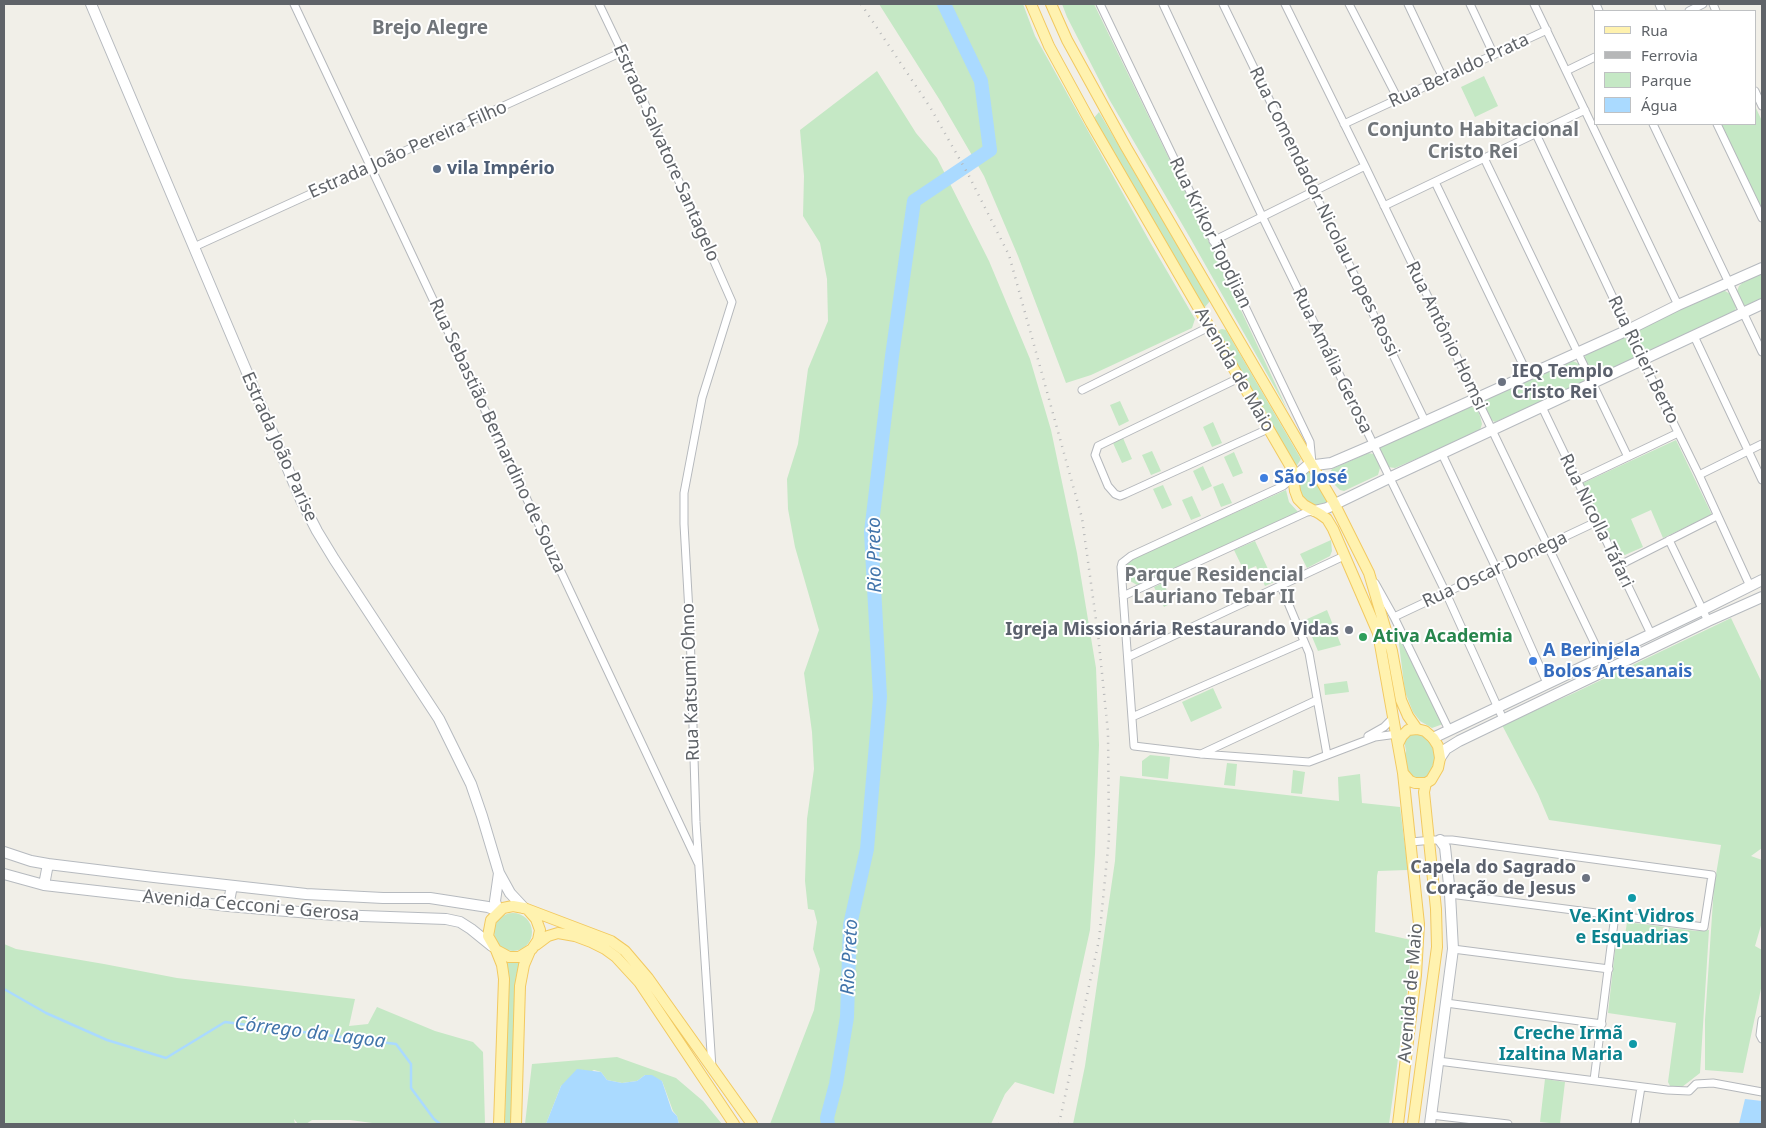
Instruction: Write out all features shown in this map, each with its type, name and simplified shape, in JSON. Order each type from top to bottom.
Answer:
[{"type":"main road","name":"Avenida de Maio","points":[[1031,4],[1048,46],[1091,123],[1292,469],[1298,499],[1327,520],[1378,633],[1392,719],[1398,739]]},
{"type":"main road","name":"Avenida de Maio","points":[[1051,4],[1067,40],[1126,147],[1312,464],[1369,572],[1392,651],[1401,700],[1408,716],[1417,728]]},
{"type":"main road","points":[[1203,315],[1216,301]]},
{"type":"main road","points":[[1209,326],[1221,325],[1233,330]]},
{"type":"main road","points":[[1417,728],[1433,738],[1438,746],[1440,758],[1435,774],[1426,783],[1414,782],[1403,773],[1398,739],[1405,733],[1417,728]]},
{"type":"main road","name":"Avenida de Maio","points":[[1398,1124],[1416,975],[1419,924],[1412,842],[1403,773]]},
{"type":"main road","name":"Avenida de Maio","points":[[1413,1124],[1437,947],[1436,909],[1424,792],[1426,783]]},
{"type":"main road","points":[[499,1124],[504,979],[502,965],[488,936],[494,907],[513,906],[598,935],[610,940],[625,951],[648,978],[752,1124]]},
{"type":"main road","points":[[516,1124],[520,986],[524,965],[540,930],[536,919],[526,910]]},
{"type":"main road","points":[[494,948],[509,957],[519,956],[548,936],[558,933],[575,936],[591,942],[616,957],[639,982],[734,1124]]},
{"type":"main road","points":[[1400,1111],[1414,1111]]},
{"type":"street","name":"Estrada João Parise","points":[[91,4],[301,500],[334,559],[438,719],[471,784],[499,873],[510,892],[526,910]]},
{"type":"street","name":"Rua Sebastião Bernardino de Souza","points":[[294,4],[700,867]]},
{"type":"street","name":"Estrada Salvatore Santagelo","points":[[599,4],[732,302]]},
{"type":"street","name":"Rua Krikor Topdjian","points":[[1100,4],[1310,442],[1312,464]]},
{"type":"street","name":"Rua Amália Gerosa","points":[[1163,4],[1262,216],[1446,593],[1503,719]]},
{"type":"street","name":"Rua Comendador Nicolau Lopes Rossi","points":[[1223,4],[1425,421]]},
{"type":"street","name":"Rua Antônio Homsi","points":[[1285,4],[1365,166],[1607,670]]},
{"type":"street","points":[[1349,4],[1398,99]]},
{"type":"street","points":[[1408,4],[1443,78]]},
{"type":"street","points":[[1470,4],[1494,55]]},
{"type":"street","points":[[1534,4],[1678,305]]},
{"type":"street","points":[[1691,10],[1703,4]]},
{"type":"street","name":"Rua Beraldo Prata","points":[[1344,124],[1547,30]]},
{"type":"street","name":"Estrada João Pereira Filho","points":[[194,247],[622,52]]},
{"type":"street","points":[[1566,71],[1594,57]]},
{"type":"street","points":[[1756,93],[1762,106]]},
{"type":"street","points":[[1384,206],[1585,110]]},
{"type":"street","points":[[1653,125],[1762,352]]},
{"type":"street","points":[[1717,125],[1762,218]]},
{"type":"street","name":"Rua Ricieri Berto","points":[[1536,134],[1750,586]]},
{"type":"street","points":[[1484,158],[1628,457]]},
{"type":"street","points":[[1213,241],[1365,166]]},
{"type":"street","points":[[1435,182],[1528,375]]},
{"type":"street","points":[[1398,739],[1375,737],[1309,762],[1201,754],[1134,746],[1122,563],[1130,556],[1283,486],[1312,464],[1331,463],[1373,445],[1762,268]]},
{"type":"street","name":"Rua Katsumi Ohno","points":[[712,1068],[696,822],[684,493],[702,398],[732,302]]},
{"type":"street","points":[[1123,596],[1307,512],[1327,508],[1334,503],[1643,361],[1762,304]]},
{"type":"street","points":[[1082,390],[1209,326]]},
{"type":"street","points":[[1694,336],[1762,480]]},
{"type":"street","points":[[1239,378],[1098,446],[1095,455],[1108,486],[1115,494],[1120,496],[1268,429]]},
{"type":"street","name":"Rua Nicolla Táfari","points":[[1542,407],[1651,634]]},
{"type":"street","points":[[1577,481],[1678,433]]},
{"type":"street","points":[[1699,475],[1762,444]]},
{"type":"street","points":[[1442,454],[1548,684]]},
{"type":"street","points":[[1618,566],[1717,516]]},
{"type":"street","name":"Rua Oscar Donega","points":[[1394,617],[1596,522]]},
{"type":"street","points":[[1669,540],[1708,621]]},
{"type":"street","points":[[1128,657],[1344,556]]},
{"type":"street","points":[[1369,572],[1389,607],[1450,730]]},
{"type":"street","points":[[1433,738],[1762,580]]},
{"type":"street","points":[[1122,581],[1141,588]]},
{"type":"street","points":[[1281,586],[1309,653],[1327,755]]},
{"type":"street","points":[[1440,758],[1446,749],[1458,740],[1762,597]]},
{"type":"street","points":[[1132,717],[1304,642]]},
{"type":"street","points":[[1201,754],[1317,700]]},
{"type":"street","points":[[1356,743],[1376,732],[1392,719]]},
{"type":"street","points":[[1412,842],[1440,840],[1712,875],[1704,927],[1450,894]]},
{"type":"street","points":[[1440,840],[1445,847],[1453,949],[1431,1120],[1508,1124]]},
{"type":"street","name":"Avenida Cecconi e Gerosa","points":[[4,852],[31,861],[48,864],[232,886],[306,894],[383,898],[430,898],[494,907]]},
{"type":"street","points":[[44,885],[48,864]]},
{"type":"street","name":"Estrada João Parise","points":[[494,907],[499,873]]},
{"type":"street","name":"Avenida Cecconi e Gerosa","points":[[4,874],[44,885],[228,906],[334,915],[446,919],[460,922],[494,948]]},
{"type":"street","points":[[228,906],[232,886]]},
{"type":"street","points":[[1594,1080],[1616,915]]},
{"type":"street","points":[[1453,949],[1609,969]]},
{"type":"street","points":[[1446,1003],[1602,1024]]},
{"type":"street","points":[[1762,1020],[1760,1035],[1762,1038]]},
{"type":"street","points":[[1438,1061],[1682,1092],[1689,1091],[1696,1084],[1713,1083],[1762,1092]]},
{"type":"street","points":[[1635,1124],[1641,1087]]},
{"type":"green space","points":[[879,4],[1023,4],[1035,36],[1195,319],[1192,328],[1091,375],[1066,383],[1018,256],[984,176],[941,102]]},
{"type":"green space","points":[[1062,4],[1094,4],[1195,212],[1288,411],[1109,99]]},
{"type":"green space","points":[[877,71],[916,133],[937,158],[989,261],[1030,359],[1051,430],[1077,553],[1096,668],[1099,745],[1090,930],[1054,1094],[1015,1082],[1005,1094],[991,1124],[770,1124],[814,1010],[820,969],[813,949],[817,922],[814,910],[808,909],[805,881],[807,819],[814,769],[812,732],[804,673],[819,630],[795,547],[788,509],[787,479],[798,444],[808,369],[828,321],[827,279],[820,243],[803,216],[804,176],[800,130]]},
{"type":"green space","points":[[1484,76],[1498,106],[1475,117],[1461,87]]},
{"type":"green space","points":[[1756,108],[1762,121],[1762,209],[1721,125],[1756,125]]},
{"type":"green space","points":[[1099,112],[1210,301],[1205,307],[1202,307],[1093,119]]},
{"type":"green space","points":[[1762,273],[1762,301],[1752,306],[1744,305],[1740,301],[1737,291],[1739,286]]},
{"type":"green space","points":[[1718,291],[1725,291],[1732,295],[1736,307],[1734,315],[1651,352],[1645,352],[1640,348],[1635,335],[1636,328]]},
{"type":"green space","points":[[1219,330],[1226,330],[1301,459],[1296,467],[1218,336]]},
{"type":"green space","points":[[1624,337],[1631,342],[1635,351],[1632,361],[1597,376],[1592,375],[1587,369],[1584,359],[1587,352]]},
{"type":"green space","points":[[1567,360],[1579,364],[1585,378],[1582,384],[1495,422],[1491,420],[1483,405],[1484,400]]},
{"type":"green space","points":[[1120,401],[1129,421],[1119,426],[1110,405]]},
{"type":"green space","points":[[1469,406],[1477,409],[1482,424],[1480,430],[1395,468],[1387,467],[1380,454],[1380,446]]},
{"type":"green space","points":[[1213,422],[1222,443],[1212,447],[1203,427]]},
{"type":"green space","points":[[1123,438],[1132,459],[1122,463],[1113,443]]},
{"type":"green space","points":[[1676,440],[1712,515],[1663,538],[1651,510],[1631,519],[1643,547],[1618,558],[1581,484]]},
{"type":"green space","points":[[1152,451],[1161,471],[1151,475],[1142,455]]},
{"type":"green space","points":[[1234,452],[1243,473],[1233,477],[1224,457]]},
{"type":"green space","points":[[1368,453],[1374,454],[1380,468],[1378,475],[1344,491],[1340,490],[1334,484],[1330,472],[1332,469]]},
{"type":"green space","points":[[1203,466],[1212,486],[1202,491],[1193,471]]},
{"type":"green space","points":[[1309,468],[1330,502],[1314,506],[1301,497],[1299,480]]},
{"type":"green space","points":[[1223,483],[1232,503],[1221,507],[1213,487]]},
{"type":"green space","points":[[1163,485],[1172,505],[1162,509],[1153,489]]},
{"type":"green space","points":[[1286,490],[1289,502],[1299,513],[1137,585],[1125,578],[1129,560]]},
{"type":"green space","points":[[1192,496],[1201,516],[1191,520],[1182,500]]},
{"type":"green space","points":[[1331,540],[1332,551],[1330,556],[1307,568],[1300,554]]},
{"type":"green space","points":[[1255,541],[1274,582],[1265,586],[1256,566],[1244,571],[1234,550]]},
{"type":"green space","points":[[1163,583],[1173,602],[1164,607],[1154,587]]},
{"type":"green space","points":[[1327,610],[1341,645],[1318,651],[1305,620]]},
{"type":"green space","points":[[1731,618],[1762,683],[1762,848],[1751,856],[1762,860],[1762,922],[1755,946],[1762,950],[1762,984],[1743,1073],[1705,1070],[1705,1020],[1714,886],[1721,845],[1549,820],[1538,794],[1502,725]]},
{"type":"green space","points":[[1398,636],[1443,724],[1432,728],[1420,721],[1413,712],[1405,692]]},
{"type":"green space","points":[[1347,681],[1349,692],[1325,695],[1324,684]]},
{"type":"green space","points":[[1213,688],[1222,708],[1191,722],[1182,702]]},
{"type":"green space","points":[[1411,732],[1423,735],[1429,741],[1434,750],[1435,758],[1428,777],[1417,782],[1409,775],[1407,765],[1403,759],[1406,751],[1404,740]]},
{"type":"green space","points":[[1150,755],[1170,757],[1168,779],[1142,776],[1142,761]]},
{"type":"green space","points":[[1227,763],[1237,764],[1235,786],[1224,785]]},
{"type":"green space","points":[[1293,770],[1305,772],[1302,794],[1291,793]]},
{"type":"green space","points":[[1360,774],[1362,803],[1400,807],[1408,870],[1378,871],[1377,876],[1375,932],[1411,940],[1408,986],[1389,1124],[1073,1124],[1085,1066],[1115,861],[1120,776],[1339,801],[1338,777]]},
{"type":"green space","points":[[513,913],[527,918],[532,932],[527,946],[513,951],[499,946],[494,932],[499,918]]},
{"type":"green space","points":[[1627,922],[1696,931],[1709,930],[1700,1073],[1682,1087],[1670,1086],[1668,1082],[1676,1023],[1608,1013],[1616,941],[1624,942]]},
{"type":"green space","points":[[4,944],[16,949],[177,978],[355,999],[349,1026],[368,1024],[377,1007],[435,1031],[473,1042],[483,1052],[485,1124],[380,1124],[350,1120],[312,1120],[306,1124],[298,1124],[294,1119],[295,1124],[4,1124]]},
{"type":"green space","points":[[504,960],[521,960],[516,976],[512,1124],[505,1124]]},
{"type":"green space","points":[[617,1057],[676,1078],[703,1101],[722,1124],[679,1124],[662,1081],[645,1075],[637,1081],[622,1083],[607,1080],[601,1072],[594,1070],[561,1086],[546,1124],[525,1124],[532,1064]]},
{"type":"green space","points":[[1545,1079],[1565,1082],[1560,1124],[1540,1122]]},
{"type":"water","points":[[577,1069],[601,1072],[607,1080],[622,1083],[637,1081],[645,1075],[652,1075],[662,1081],[672,1111],[677,1116],[679,1124],[546,1124],[561,1086]]},
{"type":"water","points":[[1745,1099],[1762,1101],[1762,1124],[1739,1124]]},
{"type":"waterway","name":"Rio Preto","points":[[828,1124],[827,1118],[836,1084],[847,1017],[850,925],[867,849],[880,697],[871,532],[892,356],[914,201],[990,150],[981,81],[944,4]]},
{"type":"waterway","name":"Córrego da Lagoa","points":[[4,989],[46,1013],[107,1040],[166,1058],[225,1022],[396,1044],[411,1064],[411,1088],[434,1119],[440,1124]]},
{"type":"railway","points":[[861,4],[930,107],[968,174],[1009,255],[1082,518],[1098,634],[1108,732],[1109,838],[1099,940],[1059,1124]]},
{"type":"place","name":"vila Império","points":[[437,169]]},
{"type":"place","name":"IEQ Templo Cristo Rei","points":[[1502,382]]},
{"type":"place","name":"São José","points":[[1264,478]]},
{"type":"place","name":"Igreja Missionária Restaurando Vidas","points":[[1349,630]]},
{"type":"place","name":"Ativa Academia","points":[[1363,637]]},
{"type":"place","name":"A Berinjela Bolos Artesanais","points":[[1533,661]]},
{"type":"place","name":"Capela do Sagrado Coração de Jesus","points":[[1586,878]]},
{"type":"place","name":"Ve.Kint Vidros e Esquadrias","points":[[1632,898]]},
{"type":"place","name":"Creche Irmã Izaltina Maria","points":[[1633,1044]]},
{"type":"district","name":"Brejo Alegre","points":[[430,29]]},
{"type":"district","name":"Conjunto Habitacional Cristo Rei","points":[[1473,142]]},
{"type":"district","name":"Parque Residencial Lauriano Tebar II","points":[[1214,587]]}]
